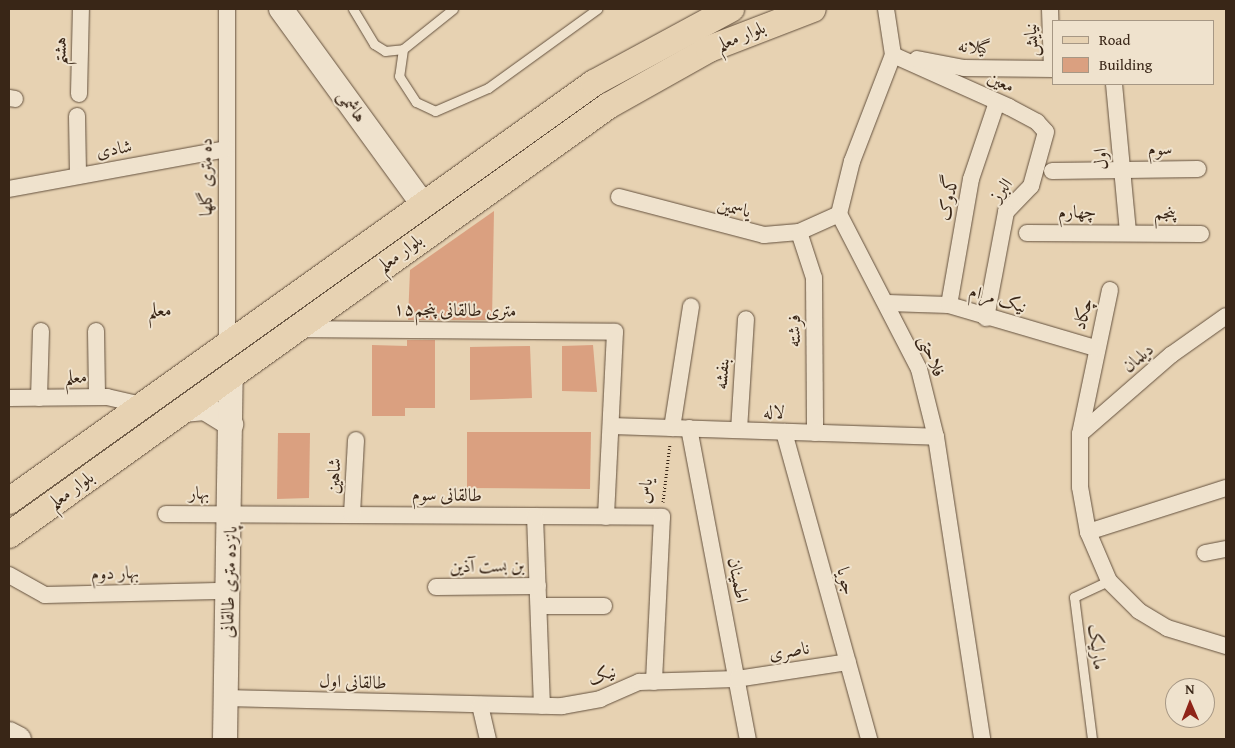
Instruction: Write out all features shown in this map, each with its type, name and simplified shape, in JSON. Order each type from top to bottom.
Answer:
[{"type":"main road","name":"بلوار معلم","points":[[9,501],[422,203],[594,83],[729,9]]},
{"type":"main road","name":"بلوار معلم","points":[[9,535],[608,106],[709,49],[813,9]]},
{"type":"main road","points":[[227,344],[231,375]]},
{"type":"street","name":"هشتم","points":[[78,94],[81,9]]},
{"type":"street","name":"ده متری گلها","points":[[227,9],[227,344]]},
{"type":"street","name":"هاشمی","points":[[281,9],[422,203]]},
{"type":"street","points":[[839,214],[852,161],[893,55],[886,9]]},
{"type":"street","name":"نیایش","points":[[1050,9],[1052,49]]},
{"type":"street","name":"گیلانه","points":[[893,55],[964,68],[1052,69]]},
{"type":"street","name":"معین","points":[[893,55],[1037,122]]},
{"type":"street","name":"اول","points":[[1114,85],[1128,231]]},
{"type":"street","name":"گدوک","points":[[949,305],[971,179],[997,102]]},
{"type":"street","points":[[77,116],[78,176]]},
{"type":"street","name":"البرز","points":[[986,318],[1006,212],[1031,186],[1039,160],[1046,132],[1037,122]]},
{"type":"street","name":"شادی","points":[[9,189],[226,149]]},
{"type":"street","name":"سوم","points":[[1052,171],[1198,169]]},
{"type":"street","name":"یاسمین","points":[[619,196],[764,235],[799,232],[839,214]]},
{"type":"street","name":"فلاحتی","points":[[839,214],[888,303],[919,368],[936,437],[982,739]]},
{"type":"street","name":"چهارم","points":[[1027,233],[1128,231]]},
{"type":"street","name":"پنجم","points":[[1128,231],[1201,234]]},
{"type":"street","name":"فرشته","points":[[799,232],[814,278],[815,433]]},
{"type":"street","name":"چکاد","points":[[1110,290],[1095,348],[1080,434],[1080,487],[1088,532],[1109,580],[1138,611],[1167,628],[1226,646]]},
{"type":"street","name":"نیک مرام","points":[[888,303],[949,305],[986,318],[1095,348]]},
{"type":"street","points":[[672,428],[691,306]]},
{"type":"street","name":"دیلمان","points":[[1080,434],[1171,355],[1226,316]]},
{"type":"street","name":"بنفشه","points":[[739,430],[746,319]]},
{"type":"street","name":"۱۵متری طالقانی پنجم","points":[[295,329],[615,332],[612,426]]},
{"type":"street","points":[[39,398],[41,331]]},
{"type":"street","points":[[96,331],[97,397]]},
{"type":"street","name":"پانزده متری طالقانی","points":[[224,739],[231,513],[231,375]]},
{"type":"street","name":"معلم","points":[[9,398],[97,397],[142,405]]},
{"type":"street","points":[[183,410],[205,408],[231,424]]},
{"type":"street","points":[[606,517],[612,426]]},
{"type":"street","name":"لاله","points":[[612,426],[936,437]]},
{"type":"street","name":"اطمینان","points":[[689,428],[748,739]]},
{"type":"street","name":"جویا","points":[[784,432],[869,739]]},
{"type":"street","name":"شاهین","points":[[352,514],[356,440]]},
{"type":"street","points":[[1088,532],[1226,488]]},
{"type":"street","name":"بهار","points":[[166,514],[231,513]]},
{"type":"street","name":"طالقانی سوم","points":[[231,513],[662,517]]},
{"type":"street","points":[[535,516],[542,706]]},
{"type":"street","name":"یاس","points":[[654,682],[662,517]]},
{"type":"street","points":[[1205,553],[1226,549]]},
{"type":"street","name":"بهار دوم","points":[[9,575],[45,595],[228,591]]},
{"type":"street","name":"بن بست آذین","points":[[436,587],[538,586]]},
{"type":"street","points":[[538,606],[604,606]]},
{"type":"street","name":"ناصری","points":[[737,679],[848,662]]},
{"type":"street","name":"نیک","points":[[480,705],[542,706],[600,699],[638,682],[737,679]]},
{"type":"street","name":"طالقانی اول","points":[[225,698],[480,705]]},
{"type":"street","points":[[480,705],[488,739]]},
{"type":"street","points":[[9,734],[19,739]]},
{"type":"lane","points":[[353,9],[374,44],[385,51],[403,49],[454,9]]},
{"type":"lane","points":[[403,49],[399,76],[416,102],[435,110],[488,88],[597,9]]},
{"type":"lane","name":"مارلیک","points":[[1092,739],[1074,597],[1109,580]]},
{"type":"path","name":"یاس","points":[[662,517],[672,428]]},
{"type":"building","points":[[494,211],[492,320],[408,320],[410,270]]},
{"type":"building","points":[[407,340],[435,340],[435,408],[405,408],[405,416],[372,416],[372,345],[407,346]]},
{"type":"building","points":[[593,345],[597,392],[562,391],[562,346]]},
{"type":"building","points":[[530,346],[532,398],[470,400],[470,347]]},
{"type":"building","points":[[467,432],[591,432],[590,489],[467,488]]},
{"type":"building","points":[[278,433],[310,433],[309,498],[277,499]]},
{"type":"district","name":"معلم","points":[[160,310]]}]
